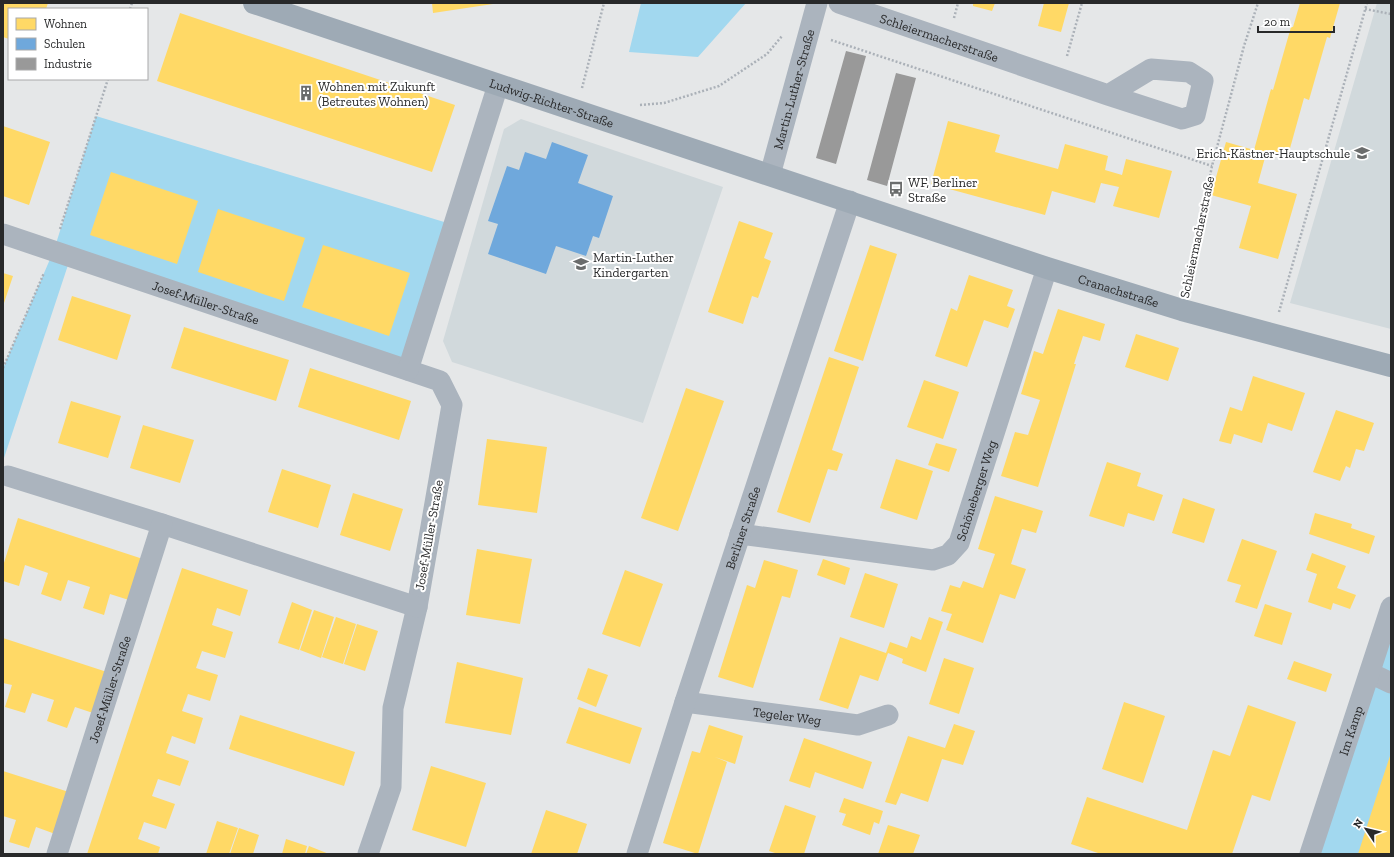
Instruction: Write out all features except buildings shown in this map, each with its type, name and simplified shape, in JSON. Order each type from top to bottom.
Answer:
[{"type":"street","name":"Ludwig-Richter-Straße","points":[[254,3],[850,201]]},
{"type":"street","name":"Martin-Luther-Straße","points":[[770,175],[817,3]]},
{"type":"street","name":"Schleiermacherstraße","points":[[839,3],[1108,95]]},
{"type":"street","points":[[408,370],[498,85]]},
{"type":"street","name":"Cranachstraße","points":[[850,201],[1047,268],[1182,310],[1391,366]]},
{"type":"street","name":"Berliner Straße","points":[[637,854],[685,702],[850,201]]},
{"type":"street","name":"Josef-Müller-Straße","points":[[3,234],[440,381],[452,405],[417,607],[393,708],[391,788],[368,854]]},
{"type":"street","name":"Schöneberger Weg","points":[[740,534],[933,560],[948,555],[959,543],[1047,268]]},
{"type":"street","name":"Josef-Müller-Straße","points":[[8,476],[162,524],[417,607]]},
{"type":"street","name":"Josef-Müller-Straße","points":[[56,854],[162,524]]},
{"type":"street","name":"Im Kamp","points":[[1310,854],[1391,607]]},
{"type":"street","points":[[1370,673],[1391,683]]},
{"type":"street","name":"Tegeler Weg","points":[[685,702],[858,725],[888,715]]},
{"type":"path","points":[[576,111],[604,3]]},
{"type":"path","points":[[1061,79],[1082,3]]},
{"type":"path","name":"Schleiermacherstraße","points":[[1182,310],[1193,267],[1212,166],[1244,46],[1258,3]]},
{"type":"path","points":[[1273,335],[1367,3]]},
{"type":"path","points":[[1366,9],[1391,14]]},
{"type":"path","points":[[635,106],[664,103],[719,86],[767,54],[786,32]]},
{"type":"path","points":[[808,33],[1212,166]]},
{"type":"path","points":[[3,368],[54,250],[108,80]]},
{"type":"shaded area","points":[[641,3],[746,3],[698,57],[629,52]]},
{"type":"shaded area","name":"Erich-Kästner-Hauptschule","points":[[1377,3],[1391,3],[1391,329],[1290,303]]},
{"type":"shaded area","points":[[96,116],[454,225],[408,370],[71,256],[3,461],[3,368],[54,250]]},
{"type":"shaded area","name":"Martin-Luther Kindergarten","points":[[521,119],[723,187],[643,423],[452,362],[443,341],[504,129]]},
{"type":"shaded area","points":[[1391,602],[1391,755],[1359,854],[1309,854]]},
{"type":"place","name":"Wohnen mit Zukunft (Betreutes Wohnen)","points":[[306,93]]},
{"type":"place","name":"Erich-Kästner-Hauptschule","points":[[1362,153]]},
{"type":"place","name":"WF, Berliner Straße","points":[[896,189]]},
{"type":"place","name":"Martin-Luther Kindergarten","points":[[581,264]]}]
